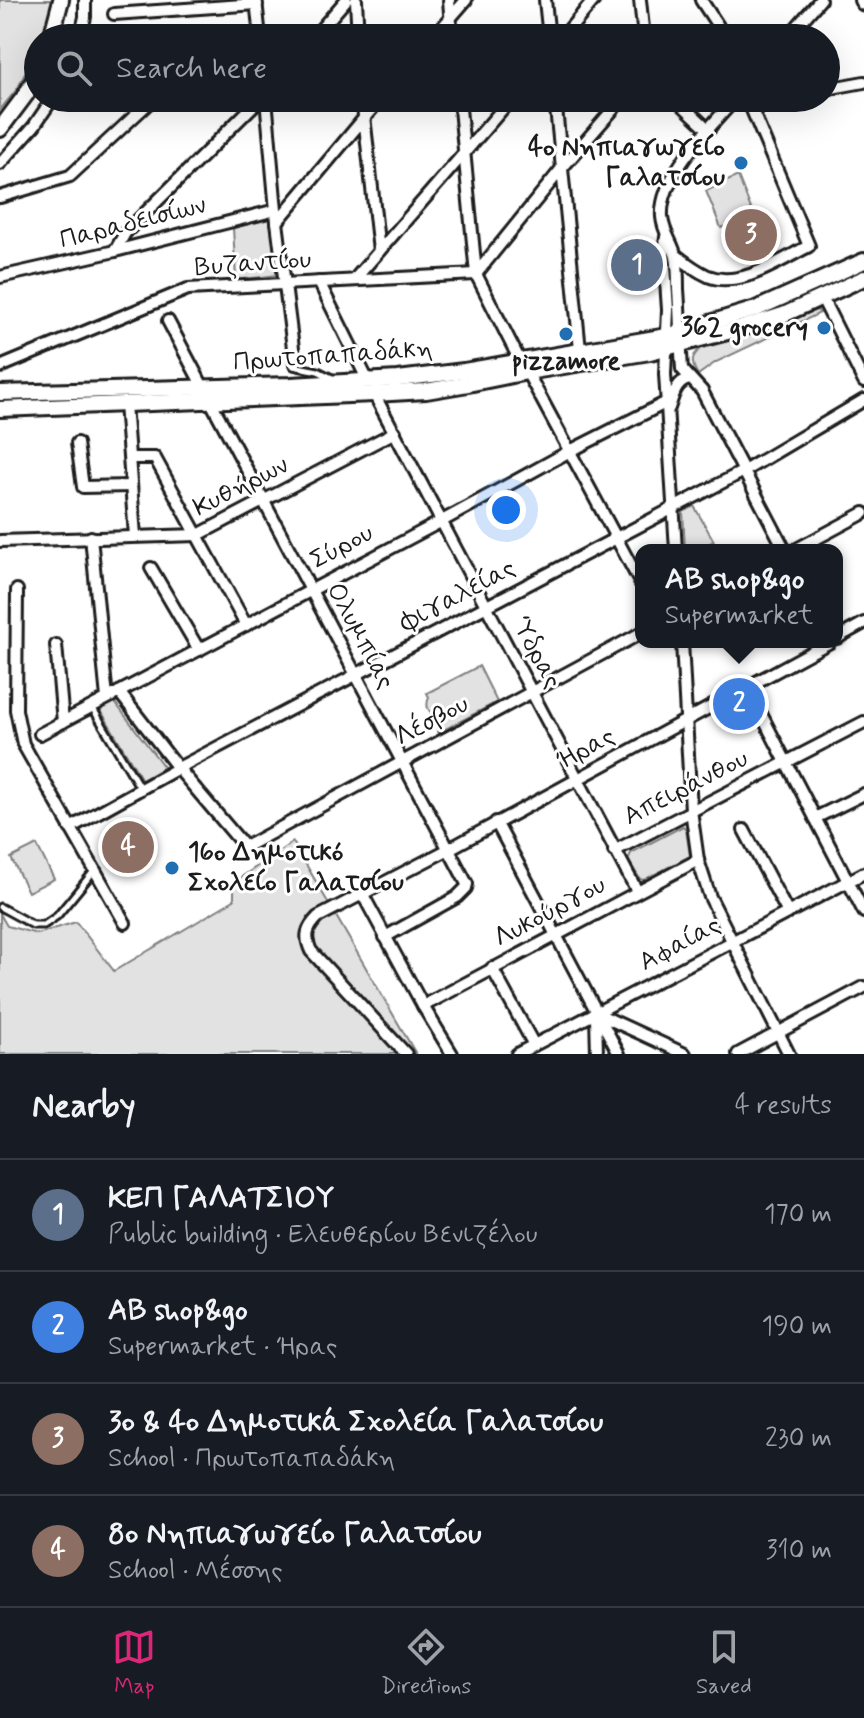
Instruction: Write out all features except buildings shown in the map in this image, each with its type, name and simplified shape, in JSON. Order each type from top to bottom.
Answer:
[{"type":"main road","points":[[55,24],[61,0]]},
{"type":"main road","points":[[0,129],[24,96]]},
{"type":"main road","name":"Πρωτοπαπαδάκη","points":[[524,366],[674,340],[756,309],[864,261]]},
{"type":"main road","points":[[674,340],[739,329],[783,315],[864,278]]},
{"type":"main road","name":"Πρωτοπαπαδάκη","points":[[0,393],[207,394],[371,388],[426,391],[580,350],[674,340]]},
{"type":"main road","name":"Πρωτοπαπαδάκη","points":[[0,409],[125,404],[342,383],[371,388]]},
{"type":"street","points":[[83,24],[85,0]]},
{"type":"street","points":[[325,24],[346,0]]},
{"type":"street","points":[[356,0],[357,24]]},
{"type":"street","points":[[449,0],[451,24]]},
{"type":"street","points":[[445,24],[466,0]]},
{"type":"street","points":[[545,0],[548,24]]},
{"type":"street","points":[[574,24],[594,0]]},
{"type":"street","points":[[640,0],[643,24]]},
{"type":"street","points":[[701,0],[717,24]]},
{"type":"street","points":[[799,24],[820,0]]},
{"type":"street","points":[[114,14],[256,2],[258,24]]},
{"type":"street","points":[[840,86],[864,82]]},
{"type":"street","points":[[0,164],[44,112]]},
{"type":"street","points":[[0,197],[70,176],[139,112]]},
{"type":"street","points":[[115,251],[125,233],[249,112]]},
{"type":"street","points":[[265,112],[295,364]]},
{"type":"street","points":[[363,112],[379,251]]},
{"type":"street","points":[[276,216],[369,112]]},
{"type":"street","points":[[460,112],[476,274],[635,573]]},
{"type":"street","points":[[354,280],[500,112]]},
{"type":"street","points":[[557,112],[580,350]]},
{"type":"street","points":[[476,274],[611,112]]},
{"type":"street","points":[[690,112],[709,130]]},
{"type":"street","points":[[676,544],[667,402],[674,340],[676,255],[666,236],[662,204],[681,164],[724,112]]},
{"type":"street","points":[[676,255],[710,277],[734,279],[809,246],[753,112]]},
{"type":"street","name":"Παραδεισίων","points":[[0,277],[276,216]]},
{"type":"street","points":[[666,236],[664,252],[668,310],[682,369],[697,384],[720,418],[782,544]]},
{"type":"street","name":"Βυζαντίου","points":[[0,367],[188,289],[476,274]]},
{"type":"street","name":"Ύδρας","points":[[319,282],[371,388],[637,891]]},
{"type":"street","points":[[822,298],[864,382]]},
{"type":"street","name":"Ολυμπίας","points":[[168,321],[467,884],[457,897],[385,937]]},
{"type":"street","points":[[667,418],[676,389],[690,379]]},
{"type":"street","name":"Φιγαλείας","points":[[70,828],[178,768],[744,471],[864,400]]},
{"type":"street","name":"Σύρου","points":[[40,734],[667,402]]},
{"type":"street","points":[[125,404],[135,536]]},
{"type":"street","name":"Κυθήρων","points":[[0,541],[198,535],[395,432]]},
{"type":"street","points":[[77,443],[83,487],[131,486]]},
{"type":"street","points":[[130,458],[155,458],[246,625]]},
{"type":"street","points":[[806,544],[864,513]]},
{"type":"street","points":[[91,537],[107,698]]},
{"type":"street","points":[[151,568],[199,650]]},
{"type":"street","points":[[17,590],[16,710],[23,744],[125,923]]},
{"type":"street","points":[[843,635],[864,623]]},
{"type":"street","name":"Λέσβου","points":[[178,768],[245,847],[635,636]]},
{"type":"street","points":[[56,645],[63,722]]},
{"type":"street","points":[[682,648],[691,810],[698,860],[710,897],[731,942],[789,1054]]},
{"type":"street","name":"Ήρας","points":[[406,1054],[317,959],[307,943],[307,929],[318,917],[819,648]]},
{"type":"street","points":[[747,687],[864,912]]},
{"type":"street","points":[[119,692],[178,768]]},
{"type":"street","name":"Απειράνθου","points":[[614,851],[864,722]]},
{"type":"street","points":[[815,818],[864,794]]},
{"type":"street","points":[[496,822],[619,1054]]},
{"type":"street","points":[[744,830],[788,913]]},
{"type":"street","name":"Λυκούργου","points":[[423,1006],[698,860]]},
{"type":"street","name":"Αφαίας","points":[[517,1054],[864,873]]},
{"type":"street","points":[[363,895],[452,1054]]},
{"type":"street","points":[[492,968],[534,1045]]},
{"type":"street","points":[[738,1054],[864,987]]},
{"type":"street","points":[[596,1013],[597,1054]]},
{"type":"street","points":[[596,1013],[685,1054]]},
{"type":"lane","points":[[295,364],[342,383]]},
{"type":"lane","points":[[92,706],[141,789]]},
{"type":"lane","points":[[0,907],[33,925],[44,925],[57,916],[95,871]]},
{"type":"shaded area","points":[[0,0],[53,0],[46,24],[24,24],[24,75],[0,110]]},
{"type":"shaded area","points":[[738,176],[755,219],[735,227],[733,223],[721,228],[706,191]]},
{"type":"shaded area","points":[[272,218],[278,275],[236,280],[233,228]]},
{"type":"shaded area","points":[[817,310],[820,313],[716,362],[698,375],[696,372],[694,357],[702,348]]},
{"type":"shaded area","points":[[694,506],[714,541],[708,544],[685,544],[683,512]]},
{"type":"shaded area","points":[[479,666],[497,702],[438,733],[436,718],[427,706],[427,693]]},
{"type":"shaded area","points":[[113,700],[164,767],[142,780],[100,709]]},
{"type":"shaded area","points":[[683,826],[690,856],[644,880],[640,879],[628,860],[631,853]]},
{"type":"shaded area","points":[[293,842],[416,1054],[0,1054],[0,914],[7,926],[37,934],[76,922],[114,971],[234,900],[234,882]]},
{"type":"shaded area","points":[[37,845],[54,879],[28,892],[11,858]]},
{"type":"place","name":"4ο Νηπιαγωγείο Γαλατσίου","points":[[741,163]]},
{"type":"place","name":"3ο & 4ο Δημοτικά Σχολεία Γαλατσίου","points":[[751,235]]},
{"type":"place","name":"ΚΕΠ ΓΑΛΑΤΣΙΟΥ","points":[[637,265]]},
{"type":"place","name":"362 grocery","points":[[824,328]]},
{"type":"place","name":"pizzamore","points":[[566,334]]},
{"type":"place","name":"AB shop&go","points":[[739,704]]},
{"type":"place","name":"8ο Νηπιαγωγείο Γαλατσίου","points":[[128,847]]},
{"type":"place","name":"16ο Δημοτικό Σχολείο Γαλατσίου","points":[[172,868]]}]
